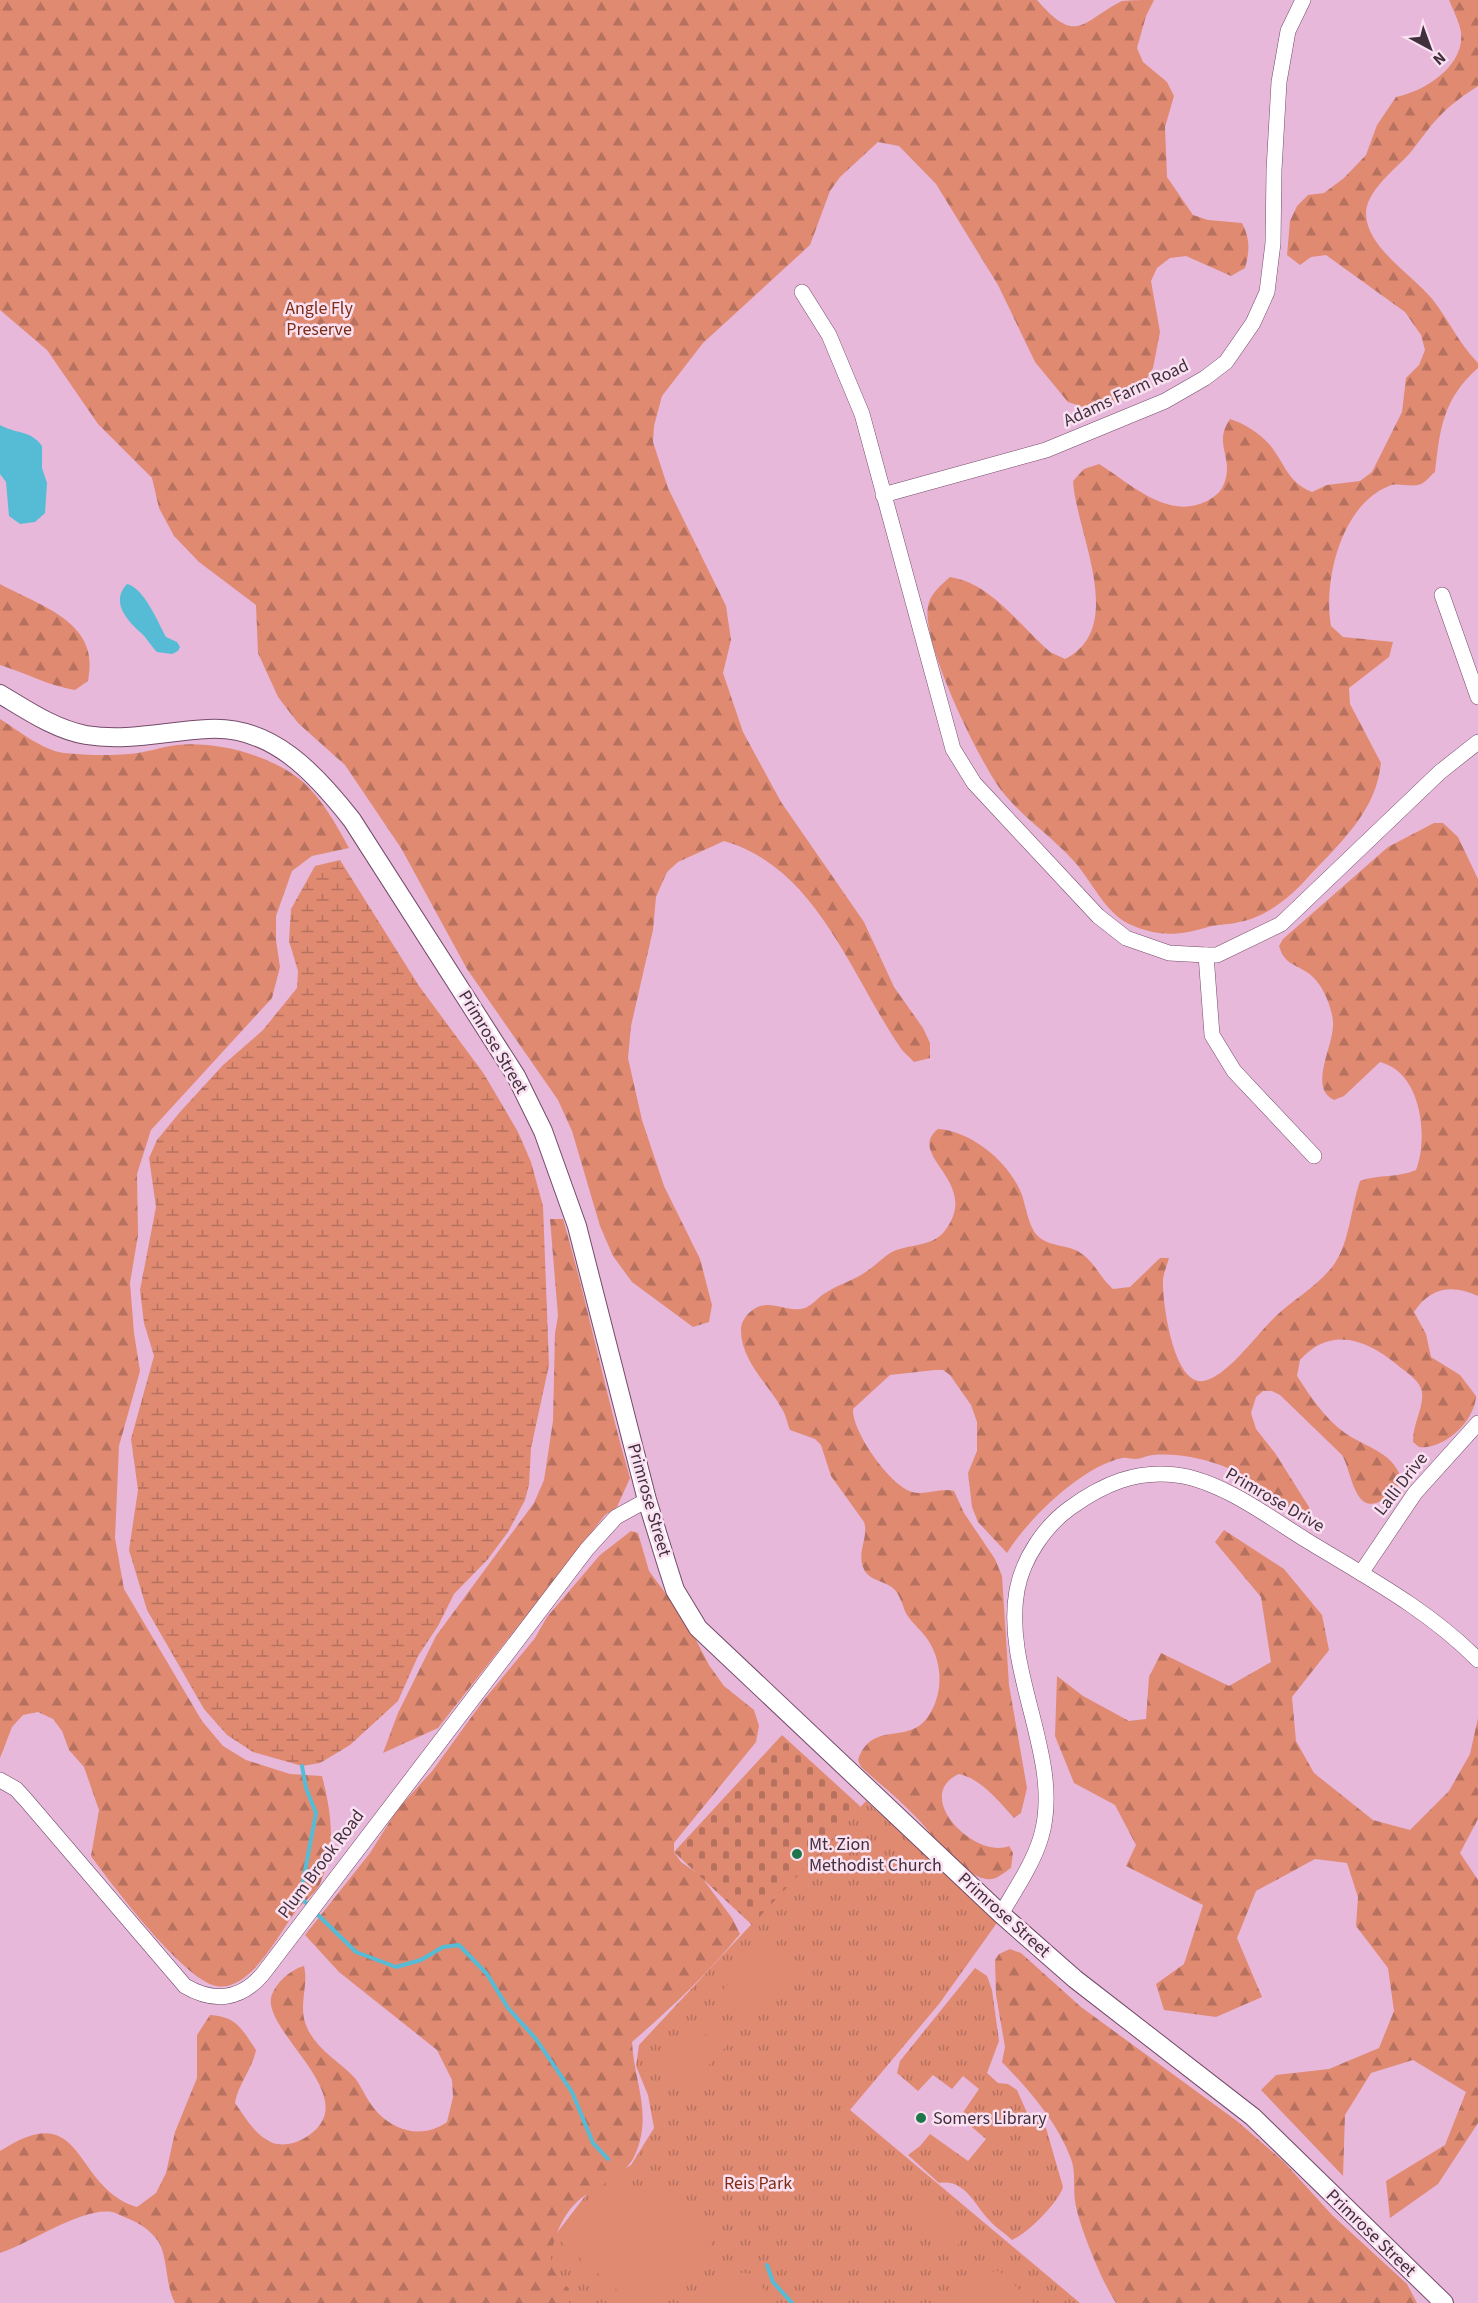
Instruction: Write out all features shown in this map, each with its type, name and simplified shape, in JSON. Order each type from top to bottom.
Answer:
[{"type":"main road","name":"Primrose Street","points":[[0,694],[53,725],[84,735],[114,738],[210,729],[255,736],[286,752],[323,783],[352,820],[516,1076],[543,1131],[577,1226],[647,1500],[675,1590],[698,1628],[1001,1914],[1075,1978],[1253,2117],[1444,2303]]},
{"type":"street","name":"Adams Farm Road","points":[[883,495],[1046,450],[1165,400],[1205,378],[1226,362],[1253,324],[1267,292],[1273,243],[1279,82],[1288,31],[1304,0]]},
{"type":"street","points":[[802,292],[828,334],[862,414],[953,749],[974,783],[1098,916],[1126,938],[1169,953],[1216,955],[1281,924],[1440,772],[1478,742]]},
{"type":"street","points":[[1442,595],[1478,697]]},
{"type":"street","points":[[1206,955],[1212,1035],[1234,1071],[1314,1156]]},
{"type":"street","name":"Lalli Drive","points":[[1361,1574],[1415,1493],[1478,1423]]},
{"type":"street","name":"Primrose Drive","points":[[1001,1914],[1041,1838],[1046,1808],[1045,1776],[1030,1718],[1014,1629],[1016,1592],[1027,1562],[1040,1537],[1060,1515],[1107,1484],[1149,1474],[1177,1475],[1198,1480],[1240,1499],[1442,1627],[1478,1660]]},
{"type":"street","name":"Plum Brook Road","points":[[0,1780],[26,1800],[185,1986],[198,1994],[213,1998],[227,1998],[240,1994],[253,1986],[262,1975],[587,1549],[616,1517],[647,1500]]},
{"type":"green space","name":"Angle Fly Preserve","points":[[0,0],[1037,0],[1061,23],[1079,26],[1122,1],[1154,0],[1146,16],[1137,48],[1143,62],[1167,82],[1174,96],[1165,127],[1167,177],[1193,215],[1208,220],[1242,223],[1247,234],[1248,250],[1245,268],[1231,276],[1186,256],[1170,258],[1157,268],[1151,281],[1160,332],[1153,368],[1144,383],[1117,402],[1083,407],[1068,402],[1035,362],[998,285],[936,184],[899,146],[878,142],[840,177],[830,191],[810,245],[703,343],[662,396],[654,426],[653,442],[668,488],[726,606],[731,640],[723,673],[743,732],[781,802],[864,922],[894,987],[923,1028],[930,1043],[930,1058],[914,1062],[902,1050],[829,928],[808,900],[784,875],[757,855],[724,841],[678,862],[667,872],[656,897],[653,930],[631,1026],[628,1058],[642,1120],[664,1186],[700,1259],[712,1305],[709,1322],[693,1327],[632,1282],[613,1256],[600,1226],[572,1131],[558,1100],[467,969],[401,848],[345,765],[298,723],[278,697],[258,653],[256,605],[199,562],[174,536],[159,508],[152,478],[98,424],[47,350],[0,310]]},
{"type":"green space","points":[[1449,0],[1478,0],[1478,86],[1443,113],[1410,153],[1382,181],[1370,197],[1366,215],[1369,227],[1383,251],[1433,300],[1478,363],[1478,368],[1457,391],[1445,415],[1435,472],[1421,484],[1389,486],[1372,496],[1359,510],[1347,527],[1339,546],[1330,588],[1331,626],[1343,637],[1393,642],[1389,657],[1349,688],[1350,704],[1381,763],[1378,780],[1365,811],[1356,824],[1295,890],[1278,905],[1249,919],[1188,932],[1169,934],[1140,928],[1120,919],[1112,912],[1072,859],[1017,808],[991,775],[966,728],[942,672],[928,623],[929,602],[936,590],[950,577],[965,581],[992,597],[1050,652],[1065,659],[1084,644],[1093,625],[1096,602],[1094,577],[1073,481],[1084,469],[1099,464],[1150,497],[1164,503],[1192,506],[1207,501],[1218,493],[1225,481],[1227,464],[1223,436],[1230,419],[1246,426],[1269,444],[1291,477],[1303,488],[1312,492],[1327,485],[1360,481],[1372,472],[1402,412],[1406,378],[1419,365],[1425,350],[1421,335],[1405,312],[1326,255],[1311,257],[1300,265],[1287,255],[1290,221],[1297,206],[1308,195],[1324,193],[1344,178],[1366,155],[1377,125],[1396,97],[1430,83],[1450,66],[1461,44],[1461,32]]},
{"type":"green space","points":[[0,584],[50,609],[77,630],[86,644],[90,661],[88,681],[75,690],[0,665]]},
{"type":"green space","points":[[0,719],[39,744],[64,753],[120,755],[193,744],[226,748],[259,757],[289,772],[309,788],[328,812],[349,848],[312,856],[292,871],[276,916],[276,940],[280,967],[272,998],[151,1130],[137,1174],[138,1235],[130,1283],[140,1371],[119,1446],[115,1538],[124,1589],[202,1721],[223,1746],[246,1760],[290,1774],[322,1776],[329,1812],[330,1849],[320,1884],[296,1911],[252,1971],[229,1986],[216,1986],[202,1980],[186,1967],[149,1929],[91,1856],[99,1810],[84,1767],[69,1750],[62,1731],[53,1719],[38,1712],[23,1715],[12,1727],[0,1758]]},
{"type":"green space","points":[[1434,823],[1443,823],[1458,837],[1478,879],[1478,1296],[1460,1290],[1443,1290],[1427,1297],[1414,1312],[1426,1334],[1431,1357],[1460,1375],[1476,1396],[1470,1415],[1464,1424],[1448,1439],[1429,1447],[1419,1447],[1413,1442],[1422,1398],[1421,1388],[1417,1381],[1389,1358],[1364,1344],[1351,1340],[1325,1342],[1312,1349],[1300,1360],[1297,1376],[1331,1421],[1345,1433],[1378,1451],[1392,1462],[1401,1478],[1395,1491],[1387,1497],[1374,1504],[1366,1503],[1360,1498],[1342,1455],[1280,1395],[1272,1391],[1263,1391],[1256,1397],[1251,1413],[1256,1429],[1275,1453],[1309,1507],[1310,1523],[1251,1480],[1221,1465],[1173,1455],[1151,1455],[1106,1463],[1073,1483],[1042,1510],[1007,1553],[978,1522],[972,1507],[968,1473],[977,1451],[977,1422],[971,1405],[950,1375],[943,1370],[935,1370],[890,1375],[853,1409],[854,1419],[865,1444],[893,1479],[903,1487],[917,1493],[954,1491],[964,1513],[995,1559],[1002,1576],[1009,1685],[1027,1788],[1021,1813],[1014,1818],[990,1792],[967,1777],[959,1774],[946,1784],[942,1796],[945,1810],[953,1824],[980,1844],[995,1848],[1009,1846],[1013,1853],[1011,1868],[999,1876],[986,1879],[975,1875],[956,1862],[897,1798],[861,1767],[858,1760],[864,1748],[872,1740],[910,1730],[919,1726],[927,1718],[933,1709],[939,1689],[937,1659],[928,1640],[907,1615],[895,1590],[865,1572],[861,1555],[865,1533],[864,1522],[831,1476],[821,1445],[815,1439],[790,1430],[783,1411],[756,1372],[745,1351],[742,1340],[742,1322],[749,1313],[763,1305],[790,1309],[805,1308],[832,1289],[870,1269],[892,1252],[938,1238],[953,1215],[955,1199],[951,1185],[930,1150],[930,1139],[938,1129],[951,1131],[976,1142],[999,1161],[1016,1183],[1030,1223],[1039,1237],[1082,1254],[1113,1289],[1130,1287],[1160,1258],[1169,1258],[1163,1278],[1164,1295],[1168,1325],[1178,1358],[1185,1371],[1193,1379],[1203,1381],[1221,1372],[1281,1311],[1314,1286],[1335,1263],[1344,1244],[1360,1181],[1416,1170],[1422,1140],[1421,1124],[1413,1092],[1405,1078],[1394,1068],[1380,1062],[1344,1096],[1334,1100],[1326,1094],[1322,1076],[1333,1031],[1331,1009],[1318,982],[1308,973],[1290,963],[1279,946],[1283,939],[1388,847]]},
{"type":"green space","points":[[340,860],[419,986],[484,1074],[518,1132],[531,1162],[543,1206],[549,1365],[531,1448],[529,1485],[525,1500],[508,1532],[488,1559],[454,1594],[438,1626],[418,1656],[398,1701],[350,1745],[320,1763],[302,1766],[253,1752],[227,1735],[204,1709],[147,1610],[129,1550],[138,1490],[131,1439],[154,1356],[144,1323],[140,1290],[156,1207],[149,1158],[157,1140],[180,1112],[223,1065],[263,1030],[297,988],[298,971],[289,941],[291,909],[315,866]]},
{"type":"green space","points":[[550,1219],[563,1219],[630,1478],[617,1507],[605,1515],[438,1728],[383,1753],[398,1713],[436,1636],[534,1503],[544,1480],[553,1421],[555,1333],[558,1316]]},
{"type":"green space","points":[[1224,1530],[1284,1569],[1322,1615],[1329,1650],[1292,1697],[1296,1741],[1314,1773],[1373,1820],[1410,1830],[1449,1791],[1470,1754],[1478,1718],[1478,1819],[1460,1853],[1478,1880],[1478,2123],[1438,2184],[1390,2218],[1386,2181],[1445,2145],[1466,2092],[1413,2060],[1371,2073],[1345,2115],[1343,2176],[1261,2090],[1276,2075],[1329,2069],[1379,2048],[1394,2011],[1388,1968],[1356,1926],[1358,1897],[1347,1863],[1315,1859],[1256,1891],[1237,1938],[1262,1997],[1216,2017],[1164,2010],[1156,1984],[1184,1964],[1203,1905],[1126,1866],[1136,1845],[1115,1805],[1074,1783],[1055,1736],[1057,1676],[1083,1696],[1129,1721],[1146,1719],[1149,1677],[1161,1653],[1229,1686],[1271,1662],[1261,1597],[1215,1542]]},
{"type":"green space","points":[[631,1531],[638,1533],[649,1571],[686,1621],[709,1665],[724,1686],[754,1710],[759,1726],[756,1742],[674,1843],[674,1852],[681,1862],[700,1875],[732,1918],[740,1934],[689,1990],[632,2042],[641,2098],[640,2140],[630,2164],[575,2204],[558,2231],[552,2248],[551,2263],[556,2274],[569,2289],[569,2303],[175,2303],[158,2241],[141,2225],[112,2212],[100,2212],[72,2220],[0,2253],[0,2151],[28,2137],[48,2133],[64,2139],[76,2150],[100,2182],[116,2197],[137,2207],[156,2193],[166,2173],[175,2132],[197,2078],[197,2035],[210,2015],[226,2018],[238,2025],[256,2050],[235,2103],[261,2136],[273,2143],[288,2144],[303,2139],[320,2125],[326,2109],[322,2092],[313,2074],[277,2021],[271,2005],[276,1986],[287,1975],[304,1966],[303,2010],[310,2033],[321,2048],[355,2078],[378,2113],[394,2125],[411,2131],[429,2130],[447,2122],[453,2097],[452,2080],[437,2050],[339,1972],[305,1935],[370,1853],[397,1810],[433,1770],[483,1701],[535,1638],[547,1617],[600,1555]]},
{"type":"green space","points":[[782,1735],[861,1807],[752,1925],[674,1852]]},
{"type":"green space","name":"Reis Park","points":[[866,1801],[999,1920],[939,2004],[850,2110],[1080,2303],[544,2303],[546,2247],[589,2191],[631,2165],[654,2128],[648,2095],[636,2066],[639,2045]]},
{"type":"green space","points":[[763,1945],[794,1972],[781,1986],[750,1959]]},
{"type":"green space","points":[[1010,1949],[1021,1953],[1081,2007],[1237,2121],[1284,2162],[1332,2215],[1407,2284],[1417,2303],[1116,2303],[1098,2268],[1081,2224],[1075,2201],[1073,2164],[1059,2133],[1042,2107],[1002,2062],[1005,2047],[996,1995],[995,1960],[999,1954]]},
{"type":"green space","points":[[746,1963],[777,1990],[764,2004],[733,1977]]},
{"type":"green space","points":[[975,1968],[987,1976],[992,1990],[999,2041],[987,2073],[998,2083],[1008,2084],[1017,2090],[1028,2115],[1046,2128],[1063,2187],[1042,2217],[1012,2240],[992,2224],[963,2189],[948,2183],[939,2183],[908,2155],[930,2134],[968,2161],[986,2139],[960,2117],[979,2089],[963,2076],[952,2089],[933,2075],[918,2091],[897,2073],[900,2061]]},
{"type":"green space","points":[[730,1982],[760,2009],[747,2023],[717,1996]]},
{"type":"green space","points":[[705,2008],[736,2036],[723,2050],[693,2023]]},
{"type":"green space","points":[[688,2027],[719,2054],[706,2068],[676,2041]]},
{"type":"green space","points":[[672,2046],[703,2073],[690,2087],[660,2060]]},
{"type":"green space","points":[[631,2185],[665,2195],[719,2235],[658,2303],[632,2303],[560,2241],[585,2206]]},
{"type":"green space","points":[[927,2196],[948,2213],[926,2238],[905,2221]]},
{"type":"green space","points":[[949,2214],[969,2231],[948,2257],[927,2239]]},
{"type":"green space","points":[[724,2271],[753,2274],[774,2303],[695,2303]]},
{"type":"green space","points":[[999,2271],[1034,2303],[947,2303],[971,2274]]},
{"type":"water","points":[[0,425],[33,437],[42,446],[42,468],[47,483],[45,513],[35,522],[20,524],[9,516],[6,482],[0,474]]},
{"type":"water","points":[[127,584],[145,599],[166,637],[177,642],[180,647],[178,651],[172,654],[157,652],[126,617],[120,604],[120,597]]},
{"type":"waterway","points":[[302,1766],[306,1788],[316,1813],[300,1897],[310,1907]]},
{"type":"waterway","points":[[315,1912],[356,1952],[396,1967],[421,1960],[443,1947],[459,1945],[487,1974],[508,2008],[536,2039],[572,2092],[593,2143],[608,2159]]},
{"type":"waterway","points":[[767,2265],[773,2282],[792,2303]]},
{"type":"place","name":"Mt. Zion Methodist Church","points":[[797,1854]]},
{"type":"place","name":"Somers Library","points":[[921,2118]]}]
